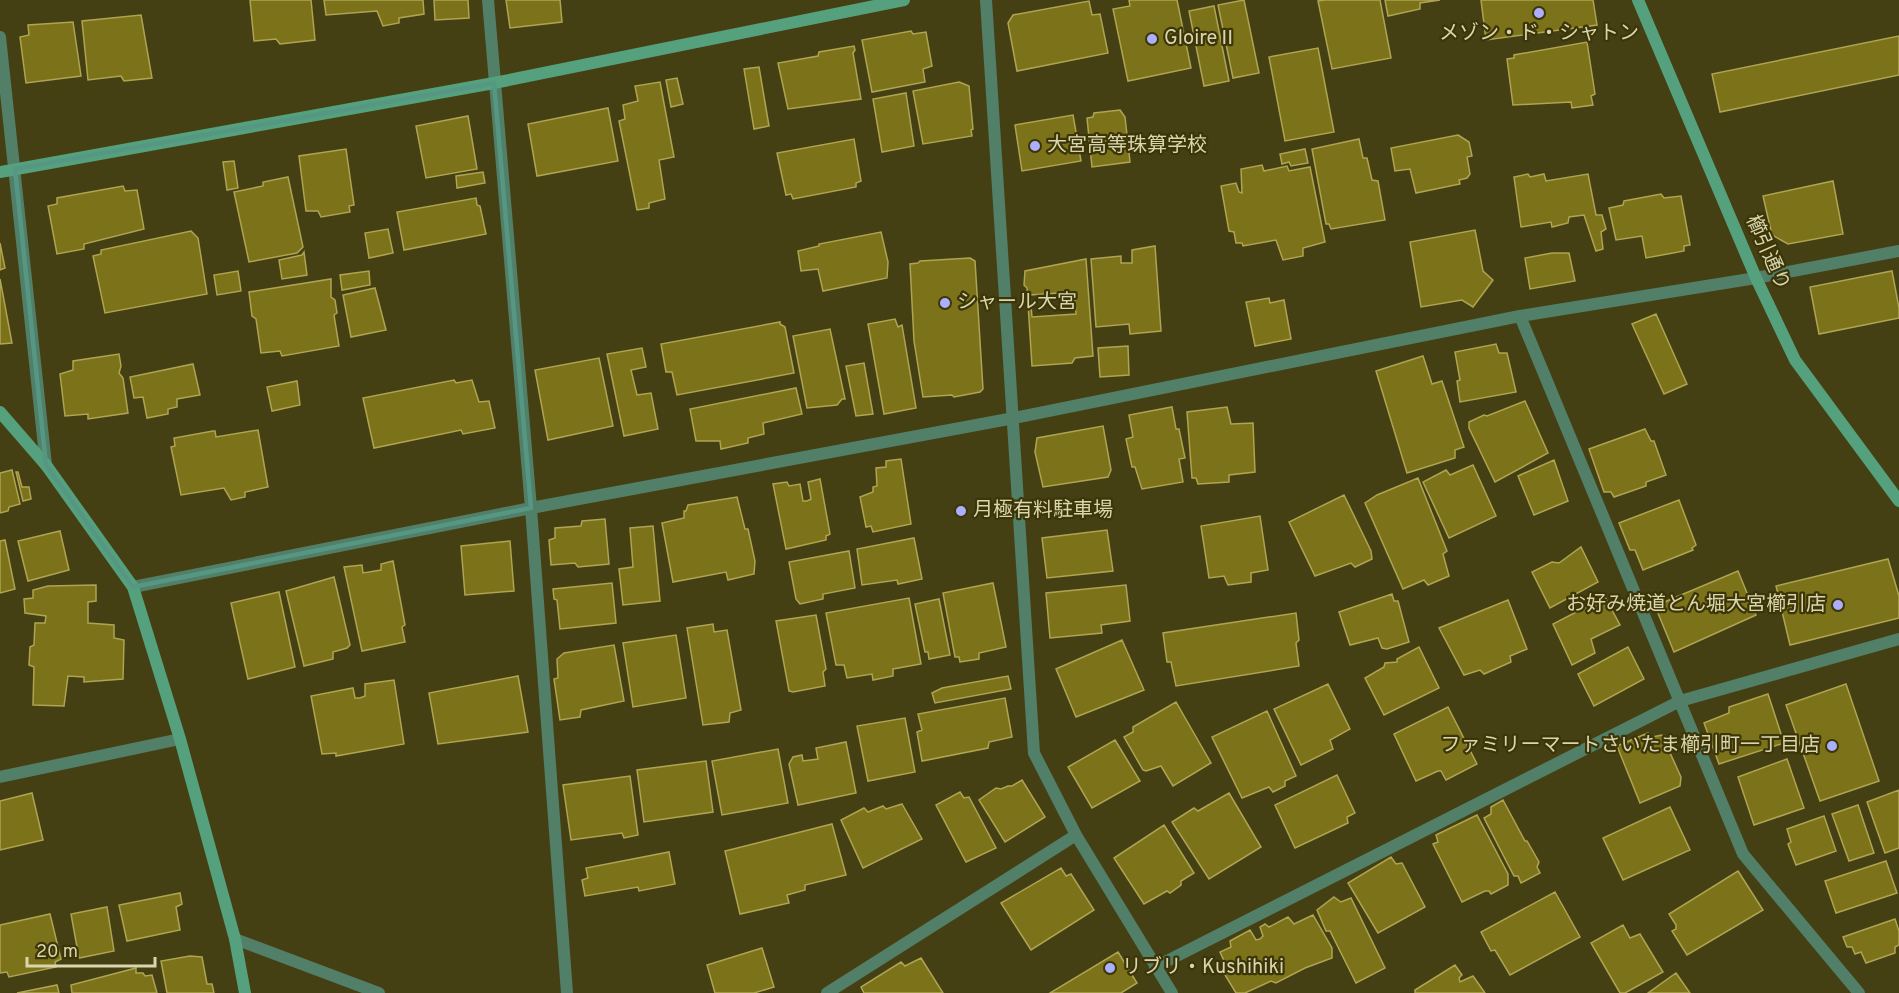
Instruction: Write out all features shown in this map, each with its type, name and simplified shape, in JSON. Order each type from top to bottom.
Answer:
[{"type":"street","points":[[488,0],[531,508],[567,993]]},
{"type":"street","points":[[0,172],[494,83],[904,0]]},
{"type":"street","points":[[986,0],[1034,753],[1076,835],[1172,993]]},
{"type":"street","name":"櫛引通り","points":[[1638,0],[1756,278],[1795,360],[1899,501]]},
{"type":"street","points":[[0,37],[46,465]]},
{"type":"street","points":[[134,587],[531,508],[1014,418],[1520,316],[1756,278],[1899,251]]},
{"type":"street","points":[[1520,316],[1743,854],[1859,993]]},
{"type":"street","points":[[0,412],[46,465],[134,587],[180,739],[236,939],[246,993]]},
{"type":"street","points":[[1155,967],[1680,700],[1899,639]]},
{"type":"street","points":[[0,777],[180,739]]},
{"type":"street","points":[[827,993],[1076,835]]},
{"type":"street","points":[[236,939],[379,993]]},
{"type":"highlighted area","points":[[494,83],[531,508],[133,587],[46,465],[15,169]]},
{"type":"building","points":[[250,0],[311,0],[315,40],[280,44],[276,39],[254,41]]},
{"type":"building","points":[[324,0],[423,0],[424,14],[399,18],[399,23],[383,26],[377,11],[326,15]]},
{"type":"building","points":[[434,0],[468,0],[469,18],[435,20]]},
{"type":"building","points":[[506,0],[560,0],[562,22],[510,28]]},
{"type":"building","name":"GloireⅡ","points":[[1129,0],[1177,0],[1191,68],[1128,81],[1113,9],[1130,6]]},
{"type":"building","points":[[1244,0],[1259,73],[1233,78],[1218,5]]},
{"type":"building","points":[[1380,0],[1391,58],[1332,69],[1318,1]]},
{"type":"building","points":[[1385,0],[1440,0],[1420,3],[1420,9],[1388,16]]},
{"type":"building","name":"メゾン・ド・シャトン","points":[[1481,0],[1593,0],[1597,25],[1486,40]]},
{"type":"building","points":[[1089,1],[1092,15],[1100,14],[1108,53],[1017,71],[1008,23],[1013,15]]},
{"type":"building","points":[[1214,6],[1229,81],[1204,86],[1189,11]]},
{"type":"building","points":[[141,15],[152,78],[124,81],[121,76],[88,80],[82,21]]},
{"type":"building","points":[[73,22],[81,76],[26,83],[20,37],[29,35],[28,25]]},
{"type":"building","points":[[911,31],[913,34],[926,32],[932,66],[923,69],[925,82],[872,92],[862,40]]},
{"type":"building","points":[[1899,36],[1899,75],[1720,112],[1712,74]]},
{"type":"building","points":[[1587,42],[1595,94],[1591,96],[1593,105],[1572,108],[1571,102],[1513,105],[1507,59],[1514,58],[1514,55]]},
{"type":"building","points":[[854,46],[853,53],[861,99],[788,109],[778,63],[818,56],[819,52]]},
{"type":"building","points":[[1318,48],[1334,132],[1285,141],[1269,57]]},
{"type":"building","points":[[759,67],[769,126],[754,129],[744,69]]},
{"type":"building","points":[[677,78],[683,104],[671,107],[666,80]]},
{"type":"building","points":[[660,82],[674,157],[659,160],[665,199],[649,203],[649,208],[637,210],[619,121],[625,119],[623,105],[638,101],[635,86]]},
{"type":"building","points":[[959,82],[969,86],[972,136],[923,144],[913,91]]},
{"type":"building","points":[[906,93],[914,146],[882,152],[873,99]]},
{"type":"building","points":[[608,108],[618,161],[537,176],[528,124]]},
{"type":"building","points":[[1120,110],[1125,117],[1130,162],[1092,167],[1087,118],[1093,117],[1094,113]]},
{"type":"building","points":[[1073,115],[1081,161],[1022,171],[1015,125]]},
{"type":"building","points":[[468,116],[477,169],[426,178],[416,126]]},
{"type":"building","points":[[1458,135],[1469,142],[1472,156],[1467,157],[1470,174],[1467,178],[1459,180],[1460,184],[1416,193],[1410,169],[1395,171],[1391,148]]},
{"type":"building","points":[[854,139],[861,181],[856,183],[856,187],[793,199],[791,194],[786,195],[777,153]]},
{"type":"building","points":[[1359,139],[1363,158],[1367,158],[1372,180],[1378,181],[1385,220],[1331,229],[1329,224],[1326,224],[1312,149]]},
{"type":"building","points":[[346,149],[354,205],[349,206],[350,212],[321,217],[318,211],[306,211],[299,156]]},
{"type":"building","points":[[1305,149],[1308,163],[1291,166],[1289,162],[1282,164],[1280,154]]},
{"type":"building","points":[[234,161],[238,188],[227,190],[223,162]]},
{"type":"building","points":[[1262,165],[1264,171],[1287,166],[1289,171],[1310,167],[1325,242],[1303,248],[1303,256],[1283,260],[1276,240],[1243,246],[1242,243],[1236,243],[1234,232],[1229,231],[1221,186],[1236,183],[1239,192],[1242,193],[1241,169]]},
{"type":"building","points":[[483,172],[485,183],[457,188],[456,176]]},
{"type":"building","points":[[1528,174],[1530,177],[1544,174],[1546,181],[1588,174],[1596,215],[1602,215],[1606,229],[1601,232],[1603,249],[1596,251],[1584,215],[1569,217],[1568,223],[1552,227],[1551,222],[1521,227],[1514,177]]},
{"type":"building","points":[[288,177],[303,247],[297,253],[249,262],[234,192],[263,186],[263,182]]},
{"type":"building","points":[[1833,181],[1843,234],[1788,244],[1772,235],[1763,196]]},
{"type":"building","points":[[123,186],[125,191],[137,190],[144,229],[84,244],[84,249],[57,254],[48,206],[57,204],[57,198]]},
{"type":"building","points":[[1661,194],[1664,198],[1681,196],[1690,245],[1684,246],[1684,251],[1646,258],[1642,236],[1616,240],[1609,208],[1623,205],[1624,201]]},
{"type":"building","points":[[476,198],[486,234],[404,250],[397,212]]},
{"type":"building","points":[[388,229],[393,253],[369,258],[365,233]]},
{"type":"building","points":[[1475,230],[1483,271],[1493,280],[1473,307],[1462,300],[1421,307],[1410,242]]},
{"type":"building","points":[[191,231],[198,238],[207,294],[105,313],[93,256],[101,254],[101,250]]},
{"type":"building","points":[[881,232],[888,262],[887,278],[823,291],[818,269],[801,271],[798,251],[819,246],[819,244]]},
{"type":"building","points":[[0,243],[5,268],[0,270]]},
{"type":"building","points":[[1155,246],[1161,331],[1130,334],[1129,324],[1096,327],[1091,259],[1121,256],[1121,263],[1132,263],[1132,250]]},
{"type":"building","points":[[304,252],[307,275],[282,279],[279,260],[302,255]]},
{"type":"building","points":[[1552,253],[1569,253],[1575,281],[1530,289],[1525,258]]},
{"type":"building","name":"シャール大宮","points":[[970,258],[975,261],[983,389],[980,392],[954,397],[952,395],[923,397],[914,341],[910,264],[920,261]]},
{"type":"building","points":[[1086,259],[1093,356],[1075,358],[1072,363],[1032,366],[1027,288],[1024,285],[1025,271]],"holes":[[[1074,292],[1076,314],[1032,317],[1030,295]]]},
{"type":"building","points":[[238,271],[241,291],[217,295],[214,275]]},
{"type":"building","points":[[369,271],[370,285],[342,290],[340,275]]},
{"type":"building","points":[[1892,271],[1899,318],[1819,334],[1810,287]]},
{"type":"building","points":[[0,279],[12,343],[0,344]]},
{"type":"building","points":[[331,279],[331,297],[335,300],[337,313],[334,315],[339,346],[282,356],[280,351],[261,353],[249,292]]},
{"type":"building","points":[[375,288],[386,330],[351,337],[343,295]]},
{"type":"building","points":[[1269,298],[1270,303],[1284,300],[1291,339],[1255,346],[1246,302]]},
{"type":"building","points":[[1656,314],[1687,384],[1664,394],[1632,324]]},
{"type":"building","points":[[895,319],[898,327],[902,325],[916,408],[884,414],[868,324]]},
{"type":"building","points":[[780,322],[785,327],[794,373],[677,395],[672,372],[666,372],[661,344]]},
{"type":"building","points":[[830,329],[845,399],[837,405],[807,408],[793,336]]},
{"type":"building","points":[[1496,344],[1499,353],[1507,353],[1516,392],[1460,402],[1457,381],[1460,380],[1455,352]]},
{"type":"building","points":[[1128,346],[1129,375],[1100,377],[1098,348]]},
{"type":"building","points":[[642,348],[646,367],[631,370],[637,395],[651,393],[658,429],[624,436],[607,354]]},
{"type":"building","points":[[119,354],[121,366],[119,373],[123,378],[128,413],[88,419],[88,414],[65,416],[60,374],[73,370],[73,361]]},
{"type":"building","points":[[1423,356],[1432,384],[1442,381],[1464,447],[1455,450],[1455,458],[1407,473],[1376,371]]},
{"type":"building","points":[[599,358],[613,426],[548,440],[535,370]]},
{"type":"building","points":[[864,363],[873,414],[856,416],[846,366]]},
{"type":"building","points":[[193,364],[200,395],[177,399],[177,407],[168,409],[168,414],[147,418],[143,397],[134,398],[130,377]]},
{"type":"building","points":[[454,380],[456,383],[472,380],[479,402],[489,401],[495,428],[463,434],[461,430],[374,448],[363,398]]},
{"type":"building","points":[[297,381],[300,405],[272,411],[267,387]]},
{"type":"building","points":[[796,388],[802,414],[763,423],[764,434],[748,438],[748,443],[721,449],[720,441],[696,441],[690,409]]},
{"type":"building","points":[[1525,401],[1548,453],[1495,482],[1469,428],[1469,422]]},
{"type":"building","points":[[1172,407],[1185,458],[1179,459],[1183,482],[1142,489],[1135,467],[1132,467],[1126,439],[1133,437],[1129,415]]},
{"type":"building","points":[[1227,407],[1231,424],[1253,423],[1255,472],[1229,475],[1229,482],[1198,484],[1196,478],[1192,478],[1187,412]]},
{"type":"building","points":[[1103,426],[1111,470],[1108,477],[1043,487],[1035,452],[1037,438]]},
{"type":"building","points":[[1645,429],[1651,441],[1654,441],[1666,475],[1646,482],[1646,486],[1614,497],[1611,492],[1604,492],[1589,449]]},
{"type":"building","points":[[258,430],[268,487],[245,492],[245,497],[231,500],[224,488],[181,495],[171,447],[175,446],[174,438],[213,431],[216,437]]},
{"type":"building","points":[[901,459],[911,524],[873,532],[871,526],[866,527],[860,497],[873,492],[873,487],[877,486],[876,468],[886,467],[886,461]]},
{"type":"building","points":[[1554,460],[1568,501],[1534,515],[1518,476]]},
{"type":"building","points":[[1473,465],[1496,516],[1449,538],[1423,482],[1446,470],[1450,475]]},
{"type":"building","points":[[12,470],[20,504],[0,513],[0,473]]},
{"type":"building","points":[[16,472],[18,472],[22,487],[29,487],[31,499],[23,501]]},
{"type":"building","points":[[1418,478],[1447,551],[1443,554],[1449,576],[1428,585],[1424,580],[1403,589],[1365,503],[1377,495]]},
{"type":"building","points":[[820,479],[830,534],[826,536],[826,540],[786,549],[773,484],[787,482],[789,486],[800,484],[803,501],[807,501],[811,499],[808,482]]},
{"type":"building","points":[[1344,495],[1371,551],[1372,559],[1355,567],[1351,563],[1315,576],[1289,522]]},
{"type":"building","points":[[737,497],[745,529],[748,529],[755,561],[754,574],[728,580],[726,572],[673,582],[662,523],[684,518],[684,511],[688,505]]},
{"type":"building","points":[[1679,500],[1696,545],[1692,548],[1693,550],[1643,570],[1635,550],[1630,550],[1619,523]]},
{"type":"building","points":[[1260,516],[1268,570],[1251,573],[1251,582],[1228,585],[1224,576],[1209,578],[1201,526]]},
{"type":"building","points":[[605,519],[609,564],[578,567],[575,563],[551,565],[549,540],[555,538],[555,528],[581,526],[582,521]]},
{"type":"building","points":[[653,526],[660,601],[623,605],[619,569],[633,567],[630,528]]},
{"type":"building","points":[[1107,530],[1113,571],[1047,578],[1042,538]]},
{"type":"building","points":[[60,531],[69,570],[28,581],[18,541]]},
{"type":"building","points":[[914,538],[922,579],[898,584],[897,580],[862,585],[857,549]]},
{"type":"building","points":[[5,540],[15,589],[0,593],[0,541]]},
{"type":"building","points":[[510,541],[514,591],[465,595],[461,546]]},
{"type":"building","points":[[1581,547],[1598,582],[1550,608],[1532,572],[1552,562],[1559,563]]},
{"type":"building","points":[[849,551],[855,588],[823,594],[823,599],[800,604],[796,599],[789,562]]},
{"type":"building","points":[[1888,559],[1899,596],[1899,618],[1790,645],[1776,586]]},
{"type":"building","points":[[393,561],[405,625],[402,627],[405,642],[362,651],[344,567],[362,565],[363,573],[381,570],[381,564]]},
{"type":"building","points":[[1738,571],[1756,615],[1674,652],[1655,606]]},
{"type":"building","points":[[334,577],[350,645],[333,652],[333,659],[304,666],[286,591]]},
{"type":"building","points":[[612,583],[616,623],[560,629],[557,600],[554,599],[553,589]]},
{"type":"building","points":[[993,583],[1006,647],[979,653],[979,659],[960,662],[959,657],[955,657],[943,593]]},
{"type":"building","points":[[96,585],[96,601],[88,602],[88,623],[114,625],[114,638],[124,640],[123,679],[84,682],[84,677],[68,676],[64,706],[33,705],[34,667],[29,665],[30,647],[34,645],[35,623],[45,623],[46,616],[25,613],[24,599],[33,598],[33,590],[48,586]]},
{"type":"building","points":[[1126,585],[1130,621],[1101,625],[1102,633],[1050,638],[1046,593]]},
{"type":"building","points":[[279,592],[295,667],[248,679],[231,603]]},
{"type":"building","points":[[1392,594],[1394,601],[1398,601],[1409,642],[1387,649],[1382,648],[1378,638],[1350,645],[1339,612]]},
{"type":"building","points":[[1605,597],[1620,625],[1591,639],[1595,653],[1572,665],[1553,624]]},
{"type":"building","points":[[909,598],[921,664],[893,669],[893,676],[873,680],[872,674],[847,678],[844,665],[836,665],[826,613]]},
{"type":"building","points":[[939,599],[950,655],[929,659],[928,652],[925,652],[915,604]]},
{"type":"building","points":[[1508,600],[1527,649],[1510,656],[1511,662],[1484,674],[1480,670],[1464,675],[1439,628]]},
{"type":"building","points":[[1296,613],[1299,666],[1176,686],[1171,662],[1167,662],[1163,633]]},
{"type":"building","points":[[816,615],[826,669],[823,672],[825,686],[789,691],[776,621]]},
{"type":"building","points":[[713,624],[714,632],[727,630],[741,710],[730,713],[729,722],[703,725],[687,628]]},
{"type":"building","points":[[676,635],[686,698],[633,707],[623,643]]},
{"type":"building","points":[[1122,640],[1144,690],[1076,717],[1056,669]]},
{"type":"building","points":[[614,645],[624,701],[581,710],[580,717],[560,720],[554,679],[558,678],[557,659],[564,653]]},
{"type":"building","points":[[1419,647],[1439,688],[1384,715],[1365,678],[1384,667],[1385,663],[1397,662],[1397,659]]},
{"type":"building","points":[[1628,647],[1644,679],[1594,706],[1578,674]]},
{"type":"building","points":[[518,676],[528,732],[438,744],[429,693]]},
{"type":"building","points":[[1008,676],[1011,689],[935,703],[932,693],[942,688]]},
{"type":"building","points":[[394,680],[404,744],[336,756],[336,753],[322,754],[311,696],[353,688],[355,698],[360,698],[365,696],[365,684]]},
{"type":"building","points":[[1328,684],[1350,729],[1330,740],[1333,749],[1301,765],[1274,709]]},
{"type":"building","points":[[1846,684],[1879,781],[1820,801],[1786,705]]},
{"type":"building","points":[[1768,694],[1784,743],[1719,764],[1704,723],[1729,713],[1729,707]]},
{"type":"building","points":[[1005,698],[1012,737],[989,742],[988,748],[922,761],[917,732],[922,730],[918,714]]},
{"type":"building","points":[[1176,702],[1211,763],[1173,786],[1161,766],[1143,770],[1124,737],[1133,732],[1133,727]]},
{"type":"building","points":[[1448,707],[1477,764],[1446,780],[1441,771],[1438,771],[1416,781],[1394,734]]},
{"type":"building","points":[[1267,711],[1296,776],[1285,781],[1285,786],[1273,792],[1269,787],[1242,798],[1212,737]]},
{"type":"building","points":[[905,718],[915,772],[868,781],[857,726]]},
{"type":"building","points":[[1648,733],[1652,737],[1662,735],[1681,777],[1680,786],[1640,803],[1617,746]]},
{"type":"building","points":[[1115,740],[1140,781],[1092,808],[1068,767]]},
{"type":"building","points":[[846,742],[856,793],[798,805],[789,764],[793,757],[802,755],[803,761],[818,759],[816,748]]},
{"type":"building","points":[[778,749],[788,803],[722,815],[712,761]]},
{"type":"building","points":[[1787,759],[1804,808],[1754,825],[1738,777]]},
{"type":"building","points":[[706,761],[713,812],[644,822],[637,770]]},
{"type":"building","points":[[1337,775],[1355,813],[1347,817],[1348,823],[1295,848],[1275,805]]},
{"type":"building","points":[[630,776],[638,835],[624,838],[622,833],[571,840],[563,785]]},
{"type":"building","points":[[1022,780],[1045,817],[1005,842],[979,800],[996,788],[1012,786]]},
{"type":"building","points":[[1899,790],[1899,848],[1885,853],[1867,802]]},
{"type":"building","points":[[960,792],[964,798],[969,797],[996,848],[966,862],[936,805]]},
{"type":"building","points":[[32,793],[43,840],[0,850],[0,801]]},
{"type":"building","points":[[1229,793],[1261,847],[1209,879],[1172,822],[1194,808],[1198,811]]},
{"type":"building","points":[[1503,800],[1539,862],[1537,867],[1540,873],[1521,883],[1518,876],[1514,876],[1484,818],[1491,814],[1491,807]]},
{"type":"building","points":[[902,804],[922,839],[863,868],[841,820],[864,808],[868,812],[883,806],[886,809]]},
{"type":"building","points":[[1858,805],[1874,853],[1849,861],[1832,814]]},
{"type":"building","points":[[1670,807],[1690,850],[1623,880],[1603,838]]},
{"type":"building","points":[[1477,815],[1508,874],[1508,885],[1491,894],[1485,891],[1462,902],[1433,844],[1438,842],[1436,835]]},
{"type":"building","points":[[1824,816],[1836,851],[1796,865],[1788,844],[1791,842],[1787,829]]},
{"type":"building","points":[[832,824],[846,875],[805,885],[805,890],[787,895],[789,903],[740,914],[725,851]]},
{"type":"building","points":[[1164,825],[1194,873],[1181,881],[1181,885],[1170,893],[1167,891],[1144,904],[1114,858]]},
{"type":"building","points":[[669,852],[675,884],[639,891],[638,887],[585,896],[582,880],[588,878],[586,868]]},
{"type":"building","points":[[1391,857],[1396,864],[1402,863],[1425,907],[1378,933],[1348,883]]},
{"type":"building","points":[[1886,861],[1897,893],[1836,913],[1825,881]]},
{"type":"building","points":[[1061,868],[1066,876],[1071,874],[1094,910],[1031,950],[1001,903]]},
{"type":"building","points":[[1738,871],[1763,910],[1687,955],[1672,931],[1676,929],[1676,925],[1669,914]]},
{"type":"building","points":[[1555,892],[1580,937],[1510,975],[1495,950],[1491,951],[1481,932]]},
{"type":"building","points":[[180,893],[182,904],[176,907],[180,930],[127,941],[119,905]]},
{"type":"building","points":[[1334,897],[1341,902],[1351,898],[1385,968],[1356,983],[1330,931],[1326,931],[1317,910]]},
{"type":"building","points":[[107,907],[114,951],[79,958],[71,914]]},
{"type":"building","points":[[50,914],[61,959],[55,962],[56,967],[9,977],[7,972],[0,973],[0,925]]},
{"type":"building","points":[[1313,915],[1332,948],[1332,958],[1305,968],[1276,983],[1271,981],[1245,993],[1236,993],[1222,970],[1226,965],[1220,952],[1231,947],[1230,941],[1250,930],[1256,940],[1260,939],[1263,936],[1260,927],[1265,924],[1269,927],[1288,917],[1294,924]]},
{"type":"building","points":[[1895,919],[1899,931],[1899,945],[1895,947],[1895,953],[1866,963],[1861,952],[1855,954],[1852,947],[1847,947],[1843,937]]},
{"type":"building","points":[[1623,925],[1630,938],[1640,934],[1663,972],[1625,993],[1620,993],[1591,943]]},
{"type":"building","points":[[762,948],[774,987],[754,993],[715,993],[707,965]]},
{"type":"building","name":"リブリ・Kushihiki","points":[[1118,952],[1137,983],[1121,993],[1050,993]]},
{"type":"building","points":[[190,956],[202,957],[207,984],[212,984],[214,993],[167,993],[161,961]]},
{"type":"building","points":[[921,958],[943,993],[864,993],[861,987],[901,962],[905,966]]},
{"type":"building","points":[[1455,965],[1462,975],[1459,978],[1460,982],[1473,976],[1485,993],[1415,993],[1415,990]]},
{"type":"building","points":[[136,968],[136,973],[143,973],[145,976],[152,975],[157,993],[72,993],[71,985]]},
{"type":"building","points":[[1676,973],[1690,993],[1648,993]]},
{"type":"building","points":[[57,985],[59,993],[17,993]]},
{"type":"place","name":"メゾン・ド・シャトン","points":[[1539,13]]},
{"type":"place","name":"GloireⅡ","points":[[1152,39]]},
{"type":"place","name":"大宮高等珠算学校","points":[[1035,146]]},
{"type":"place","name":"シャール大宮","points":[[945,303]]},
{"type":"place","name":"月極有料駐車場","points":[[961,511]]},
{"type":"place","name":"お好み焼道とん堀大宮櫛引店","points":[[1838,605]]},
{"type":"place","name":"ファミリーマートさいたま櫛引町一丁目店","points":[[1832,746]]},
{"type":"place","name":"リブリ・Kushihiki","points":[[1110,968]]}]
